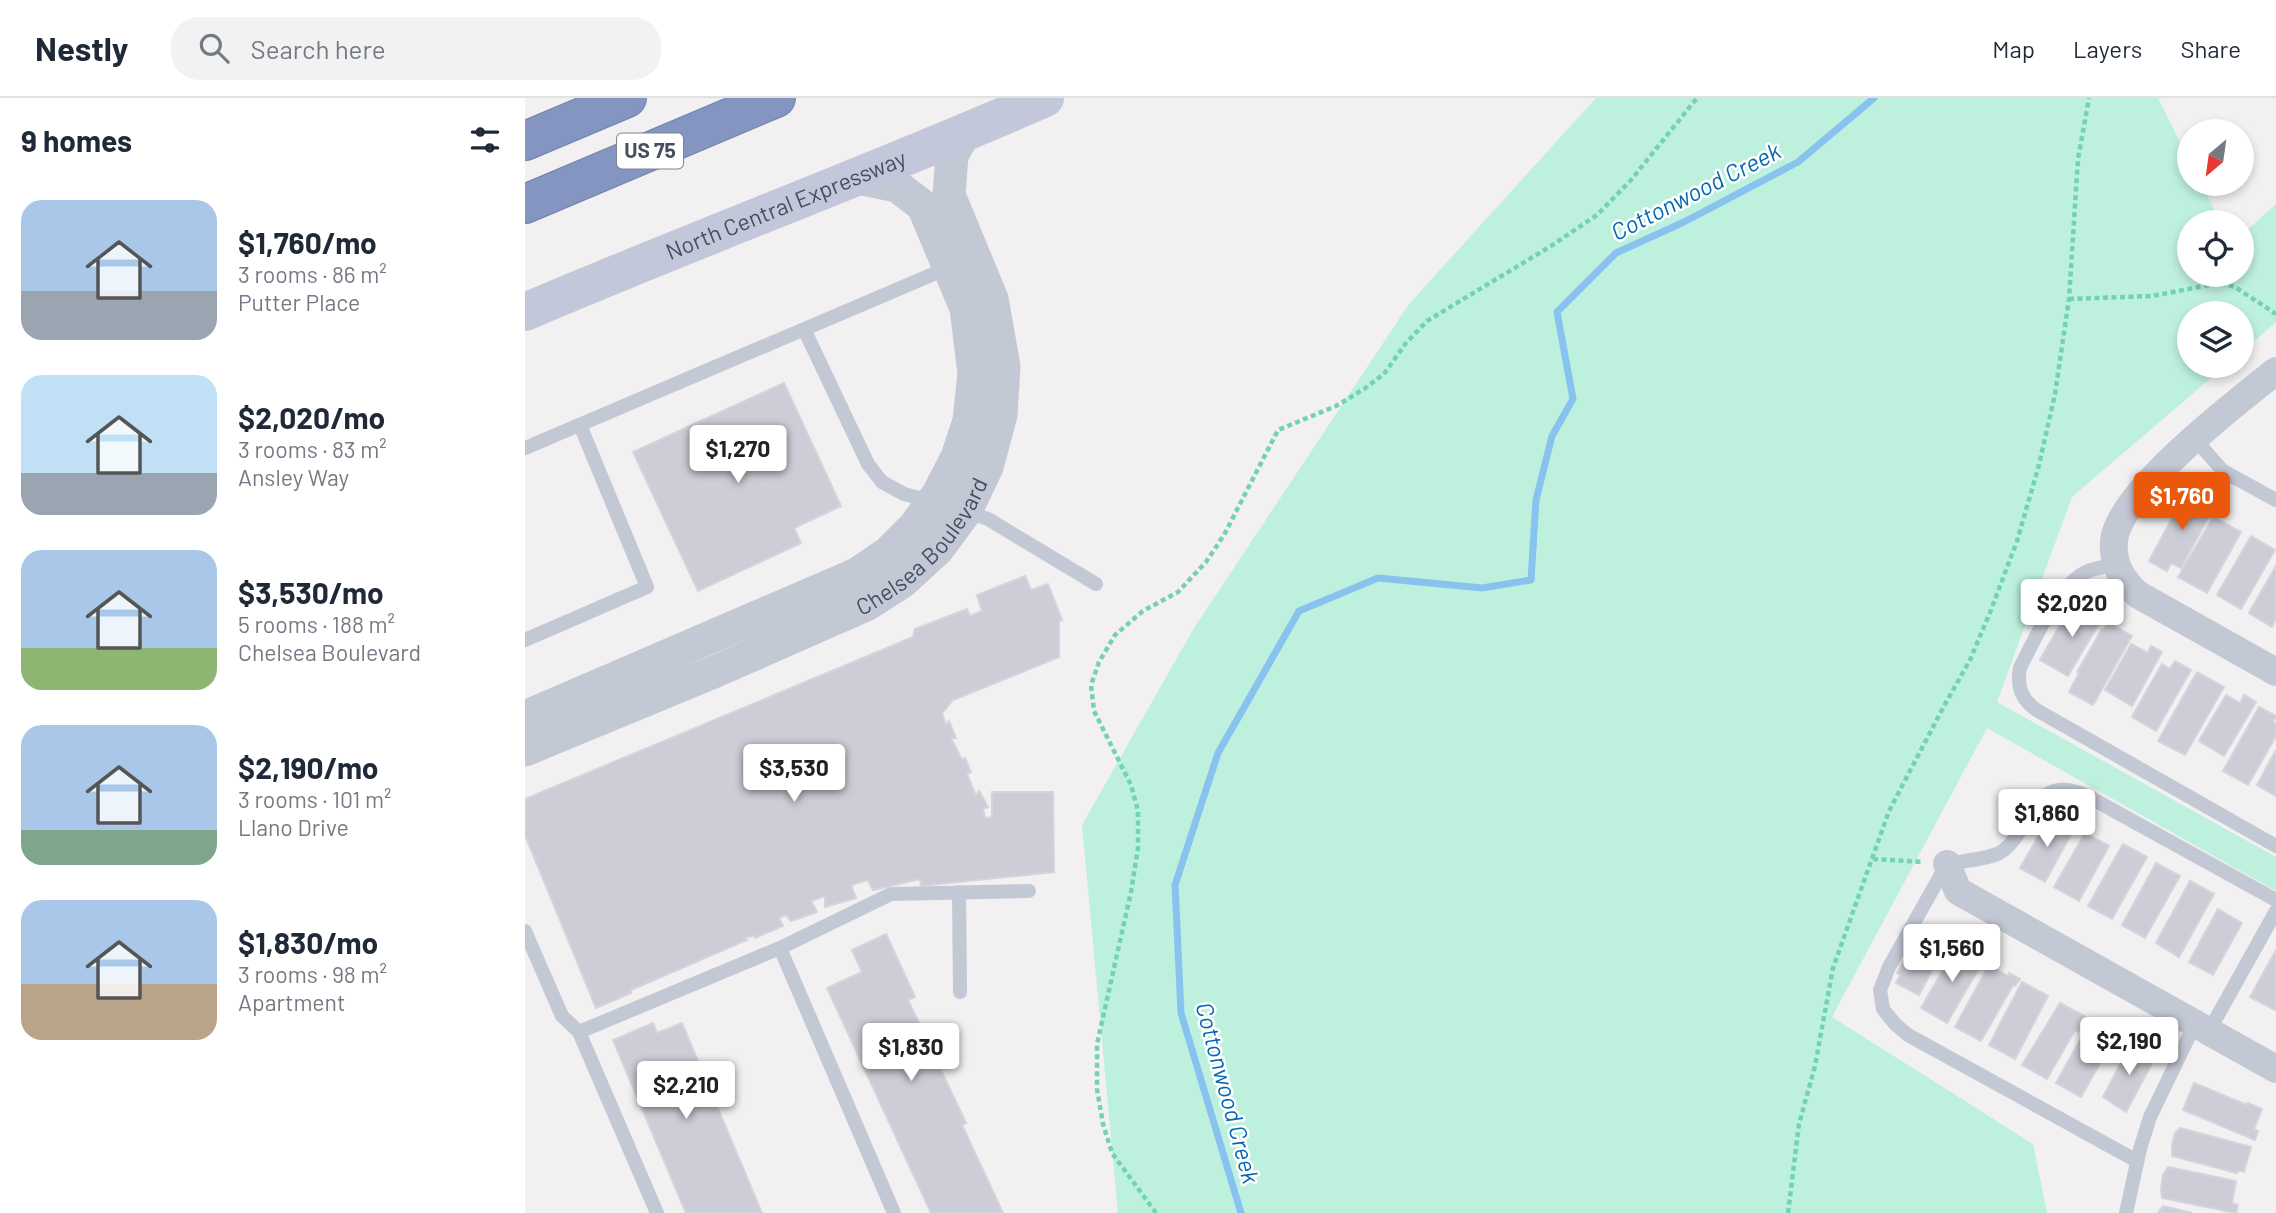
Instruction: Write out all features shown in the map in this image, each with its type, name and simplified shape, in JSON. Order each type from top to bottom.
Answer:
[{"type":"highway","name":"US 75","points":[[525,141],[627,98]]},
{"type":"highway","name":"US 75","points":[[525,204],[776,98]]},
{"type":"main road","name":"North Central Expressway","points":[[525,312],[651,258],[858,178],[1045,98]]},
{"type":"street","name":"Chelsea Boulevard","points":[[525,750],[866,605],[902,582],[938,549],[957,457],[969,421],[974,373],[961,262],[949,195],[952,155],[964,134]]},
{"type":"street","name":"Chelsea Boulevard","points":[[858,178],[897,186],[923,206],[961,262]]},
{"type":"street","points":[[2276,371],[2193,438],[2145,486],[2120,522],[2114,540],[2115,565],[2125,582],[2137,594],[2276,672]]},
{"type":"street","name":"Chelsea Boulevard","points":[[525,717],[857,574],[888,553],[914,527],[949,506]]},
{"type":"street","points":[[1947,864],[1958,891],[2276,1069]]},
{"type":"lane","points":[[525,449],[961,262]]},
{"type":"lane","points":[[804,329],[869,464],[882,482],[904,494],[988,519],[1095,584]]},
{"type":"lane","points":[[525,640],[647,587],[580,425]]},
{"type":"lane","points":[[2193,438],[2223,471],[2276,500]]},
{"type":"lane","points":[[2115,565],[2085,572],[2069,583],[2020,668],[2019,689],[2024,699],[2031,707],[2276,846]]},
{"type":"lane","points":[[2137,1161],[1908,1035],[1883,1009],[1880,989],[1889,967],[1947,864],[1999,853],[2011,843],[2040,799],[2066,790],[2091,798],[2276,900]]},
{"type":"lane","points":[[579,1032],[780,948],[891,894],[1029,891]]},
{"type":"lane","points":[[959,892],[960,992]]},
{"type":"lane","points":[[2126,1213],[2150,1117],[2276,911]]},
{"type":"lane","points":[[525,931],[562,1016],[579,1032],[657,1213]]},
{"type":"lane","points":[[780,948],[894,1213]]},
{"type":"path","points":[[1156,1213],[1112,1153],[1103,1124],[1097,1089],[1097,1044],[1131,892],[1138,848],[1139,811],[1131,785],[1094,711],[1091,685],[1099,662],[1115,635],[1143,611],[1178,592],[1206,562],[1224,535],[1278,430],[1336,406],[1364,389],[1384,374],[1406,343],[1427,321],[1597,215],[1631,180],[1697,98]]},
{"type":"path","points":[[1788,1213],[1797,1134],[1815,1066],[1833,968],[1889,811],[1970,660],[2017,541],[2039,466],[2055,394],[2069,299],[2078,159],[2089,98]]},
{"type":"path","points":[[2069,299],[2152,296],[2220,283],[2235,287],[2276,314]]},
{"type":"path","points":[[1873,859],[1947,864]]},
{"type":"green space","points":[[1596,98],[2158,98],[2177,136],[2177,196],[2207,196],[2215,210],[2177,210],[2177,287],[2254,287],[2254,224],[2276,204],[2276,322],[2254,341],[2254,301],[2177,301],[2177,378],[2211,378],[2072,497],[1997,702],[2276,857],[2276,891],[1987,728],[1832,1017],[2033,1144],[2047,1213],[1118,1213],[1082,825],[1194,628],[1409,304]]},
{"type":"building","points":[[784,383],[841,506],[794,528],[801,543],[698,591],[633,452]]},
{"type":"building","points":[[2187,490],[2215,505],[2181,568],[2171,563],[2167,571],[2149,561]]},
{"type":"building","points":[[2213,517],[2241,532],[2207,593],[2178,577]]},
{"type":"building","points":[[2251,536],[2275,550],[2241,609],[2217,595]]},
{"type":"building","points":[[2276,566],[2276,619],[2272,627],[2249,613]]},
{"type":"building","points":[[1025,576],[1031,590],[1048,584],[1062,620],[1059,621],[1059,657],[953,700],[942,713],[946,725],[949,721],[956,738],[951,738],[971,772],[967,774],[976,796],[979,791],[988,807],[983,809],[985,818],[992,817],[992,792],[1053,792],[1054,872],[921,886],[920,879],[873,890],[868,880],[851,885],[856,898],[825,907],[825,896],[811,901],[817,912],[791,921],[786,915],[779,918],[783,926],[755,938],[754,935],[745,938],[747,940],[596,1008],[525,835],[525,799],[913,637],[915,629],[967,609],[970,616],[982,611],[977,595]]},
{"type":"building","points":[[2084,604],[2104,615],[2068,676],[2040,660],[2071,606],[2079,611]]},
{"type":"building","points":[[2108,623],[2132,636],[2093,705],[2069,692],[2079,673],[2077,672]]},
{"type":"building","points":[[2131,644],[2148,653],[2151,646],[2162,652],[2132,706],[2105,690]]},
{"type":"building","points":[[2175,661],[2191,670],[2156,731],[2132,717],[2162,664],[2170,669]]},
{"type":"building","points":[[2197,672],[2224,687],[2185,755],[2158,741]]},
{"type":"building","points":[[2226,695],[2240,703],[2244,695],[2256,702],[2224,756],[2199,741]]},
{"type":"building","points":[[2259,707],[2276,716],[2273,722],[2276,724],[2276,736],[2248,785],[2223,771]]},
{"type":"building","points":[[2276,750],[2276,796],[2257,785]]},
{"type":"building","points":[[2050,816],[2074,829],[2045,882],[2020,868]]},
{"type":"building","points":[[2085,833],[2109,846],[2079,901],[2054,887]]},
{"type":"building","points":[[2123,844],[2147,857],[2112,919],[2088,906]]},
{"type":"building","points":[[2156,863],[2180,876],[2145,938],[2122,925]]},
{"type":"building","points":[[2190,881],[2214,894],[2179,957],[2156,943]]},
{"type":"building","points":[[2218,909],[2242,923],[2213,975],[2189,962]]},
{"type":"building","points":[[1921,929],[1932,936],[1933,932],[1948,940],[1919,995],[1896,983],[1900,975],[1897,973]]},
{"type":"building","points":[[886,934],[915,997],[908,1000],[966,1123],[962,1125],[1003,1213],[931,1213],[827,988],[862,972],[852,950]]},
{"type":"building","points":[[1957,946],[1983,961],[1947,1023],[1921,1008]]},
{"type":"building","points":[[2276,950],[2276,1009],[2275,1010],[2250,997]]},
{"type":"building","points":[[1989,965],[2008,976],[2009,973],[2020,979],[2013,985],[1981,1041],[1955,1027]]},
{"type":"building","points":[[2022,982],[2048,996],[2015,1059],[1989,1045]]},
{"type":"building","points":[[2060,1003],[2086,1017],[2078,1032],[2075,1030],[2047,1079],[2022,1065]]},
{"type":"building","points":[[2090,1022],[2107,1032],[2109,1029],[2119,1035],[2116,1041],[2113,1040],[2081,1097],[2056,1083]]},
{"type":"building","points":[[653,1023],[657,1033],[682,1023],[762,1213],[686,1213],[613,1040]]},
{"type":"building","points":[[2132,1042],[2156,1056],[2126,1112],[2103,1097]]},
{"type":"building","points":[[2194,1083],[2262,1109],[2254,1129],[2258,1131],[2255,1140],[2183,1110]]},
{"type":"building","points":[[2180,1128],[2251,1147],[2244,1172],[2238,1170],[2237,1173],[2172,1156],[2175,1133]]},
{"type":"building","points":[[2168,1167],[2236,1181],[2232,1203],[2238,1205],[2236,1213],[2162,1198],[2163,1175]]},
{"type":"building","points":[[2163,1206],[2192,1213],[2158,1213]]},
{"type":"waterway","name":"Cottonwood Creek","points":[[1241,1213],[1181,1013],[1175,885],[1218,753],[1299,611],[1378,578],[1482,588],[1531,580],[1536,500],[1552,436],[1573,399],[1557,312],[1616,253],[1684,222],[1798,162],[1874,98]]}]
